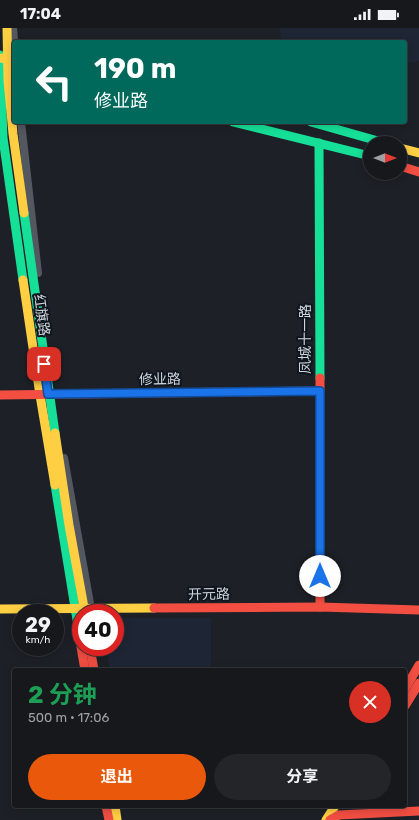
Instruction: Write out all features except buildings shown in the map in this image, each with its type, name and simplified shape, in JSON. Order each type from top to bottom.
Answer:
[{"type":"street","name":"红旗路","points":[[7,28],[4,58],[6,79],[3,138],[83,604]]},
{"type":"street","points":[[13,28],[13,40]]},
{"type":"street","points":[[4,58],[12,43]]},
{"type":"street","points":[[21,124],[47,394]]},
{"type":"street","points":[[242,124],[363,154]]},
{"type":"street","points":[[318,124],[363,137]]},
{"type":"street","name":"凤城十一路","points":[[319,143],[320,607]]},
{"type":"street","points":[[407,150],[419,153]]},
{"type":"street","points":[[407,168],[419,172]]},
{"type":"street","name":"修业路","points":[[0,394],[320,391]]},
{"type":"street","name":"开元路","points":[[124,609],[320,607],[419,610]]},
{"type":"street","name":"开元路","points":[[0,609],[72,610]]},
{"type":"street","name":"红旗路","points":[[83,656],[85,668]]},
{"type":"street","points":[[92,656],[94,668]]},
{"type":"street","points":[[407,686],[419,666]]},
{"type":"street","points":[[407,703],[419,683]]},
{"type":"street","points":[[106,808],[109,820]]},
{"type":"street","points":[[115,808],[117,820]]},
{"type":"street","points":[[326,820],[334,808]]},
{"type":"street","points":[[337,818],[343,808]]},
{"type":"street","points":[[375,808],[386,813]]},
{"type":"street","points":[[330,820],[386,813],[419,811]]},
{"type":"shaded area","points":[[279,28],[419,28],[419,61],[407,63],[407,40],[282,40]]},
{"type":"shaded area","points":[[124,618],[211,618],[211,668],[110,668],[108,656],[124,656]]},
{"type":"traffic: fast","points":[[0,55],[3,138],[23,280]]},
{"type":"traffic: fast","points":[[0,78],[12,81]]},
{"type":"traffic: fast","points":[[241,124],[363,154]]},
{"type":"traffic: fast","points":[[318,124],[363,137]]},
{"type":"traffic: fast","points":[[319,143],[320,378]]},
{"type":"traffic: fast","points":[[24,213],[55,433]]},
{"type":"traffic: fast","points":[[55,485],[74,604]]},
{"type":"traffic: slow","points":[[7,28],[8,80],[12,123]]},
{"type":"traffic: slow","points":[[0,58],[12,60]]},
{"type":"traffic: slow","points":[[12,124],[24,213]]},
{"type":"traffic: slow","points":[[407,150],[419,153]]},
{"type":"traffic: slow","points":[[23,280],[55,485]]},
{"type":"traffic: slow","points":[[55,433],[69,525],[83,604]]},
{"type":"traffic: slow","points":[[0,609],[154,608]]},
{"type":"traffic: slow","points":[[115,808],[117,820]]},
{"type":"traffic: slow","points":[[326,820],[334,808]]},
{"type":"traffic: jam","points":[[407,168],[419,172]]},
{"type":"traffic: jam","points":[[320,378],[320,607]]},
{"type":"traffic: jam","points":[[0,395],[319,391]]},
{"type":"traffic: jam","points":[[154,608],[320,607],[419,610]]},
{"type":"traffic: jam","points":[[83,656],[85,668]]},
{"type":"traffic: jam","points":[[92,656],[94,668]]},
{"type":"traffic: jam","points":[[407,686],[419,665]]},
{"type":"traffic: jam","points":[[407,703],[419,683]]},
{"type":"traffic: jam","points":[[106,808],[109,820]]},
{"type":"traffic: jam","points":[[330,820],[339,815],[419,811]]},
{"type":"route","points":[[44,364],[48,394],[320,391],[320,576]]}]
